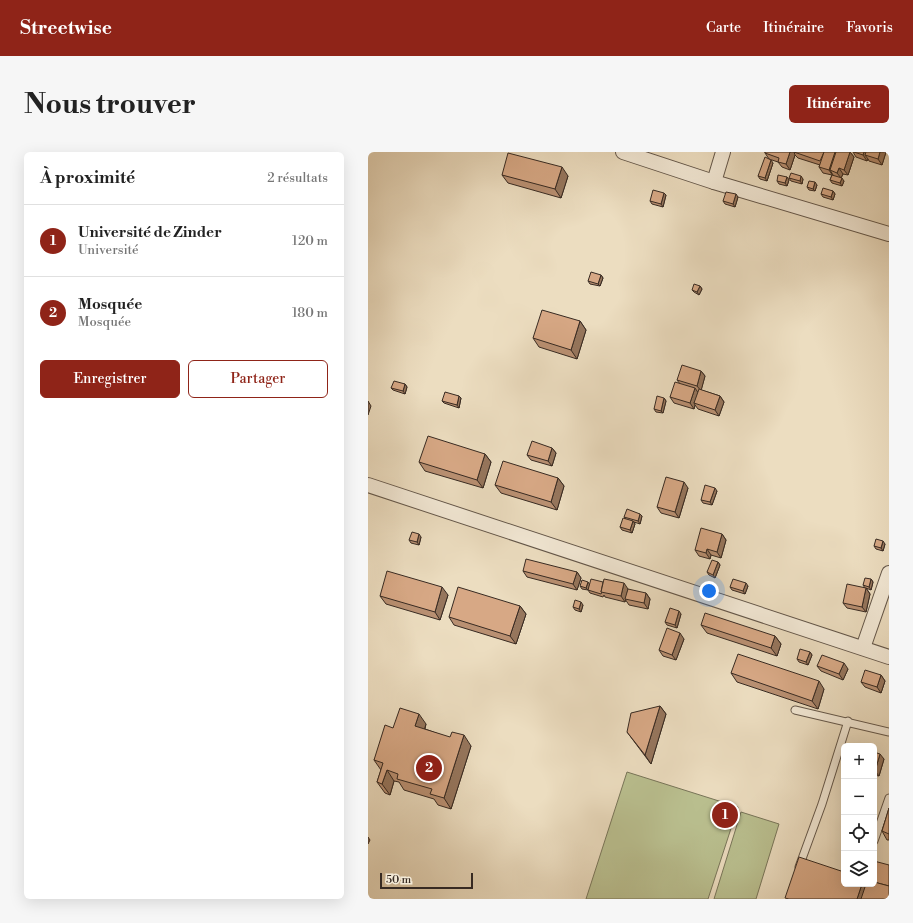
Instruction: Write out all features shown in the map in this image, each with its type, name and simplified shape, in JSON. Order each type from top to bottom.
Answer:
[{"type":"street","points":[[623,152],[714,182],[889,234]]},
{"type":"street","points":[[714,182],[724,152]]},
{"type":"street","points":[[368,485],[889,657]]},
{"type":"street","points":[[863,648],[889,573]]},
{"type":"lane","points":[[795,710],[848,721],[889,732]]},
{"type":"lane","points":[[796,877],[822,804],[848,721]]},
{"type":"lane","points":[[877,832],[889,798]]},
{"type":"green space","points":[[627,772],[738,807],[708,899],[586,899]]},
{"type":"green space","points":[[741,812],[779,824],[756,899],[714,899]]},
{"type":"building","points":[[765,152],[790,152],[786,164],[778,162],[779,158]]},
{"type":"building","points":[[794,152],[824,152],[820,161]]},
{"type":"building","points":[[824,152],[835,152],[829,170],[819,167]]},
{"type":"building","points":[[836,152],[850,152],[844,170],[839,168],[837,173],[830,170]]},
{"type":"building","points":[[854,152],[864,152],[863,155]]},
{"type":"building","points":[[866,152],[880,152],[878,159],[865,155]]},
{"type":"building","points":[[508,153],[562,167],[555,189],[502,175]]},
{"type":"building","points":[[765,157],[771,160],[765,178],[758,176]]},
{"type":"building","points":[[791,173],[801,176],[800,181],[789,178]]},
{"type":"building","points":[[778,175],[787,177],[785,183],[777,181]]},
{"type":"building","points":[[832,175],[842,178],[840,183],[830,180]]},
{"type":"building","points":[[809,181],[815,182],[813,189],[807,187]]},
{"type":"building","points":[[823,188],[833,191],[831,197],[821,194]]},
{"type":"building","points":[[653,190],[664,193],[661,204],[650,201]]},
{"type":"building","points":[[726,192],[736,194],[733,204],[723,201]]},
{"type":"building","points":[[591,272],[601,275],[598,284],[588,281]]},
{"type":"building","points":[[694,284],[700,286],[697,292],[692,290]]},
{"type":"building","points":[[542,310],[580,321],[571,350],[533,338]]},
{"type":"building","points":[[682,365],[701,371],[697,386],[677,380]]},
{"type":"building","points":[[394,381],[405,384],[403,391],[391,388]]},
{"type":"building","points":[[675,382],[695,388],[690,403],[670,397]]},
{"type":"building","points":[[699,389],[720,396],[715,410],[694,403]]},
{"type":"building","points":[[445,392],[459,396],[457,405],[442,401]]},
{"type":"building","points":[[657,396],[664,398],[661,411],[654,409]]},
{"type":"building","points":[[428,436],[485,454],[477,480],[419,462]]},
{"type":"building","points":[[532,441],[552,448],[548,461],[527,455]]},
{"type":"building","points":[[503,461],[558,478],[551,502],[495,485]]},
{"type":"building","points":[[666,477],[684,482],[675,512],[657,507]]},
{"type":"building","points":[[705,485],[715,488],[710,502],[701,500]]},
{"type":"building","points":[[627,509],[640,514],[638,521],[624,517]]},
{"type":"building","points":[[623,518],[633,521],[630,530],[620,527]]},
{"type":"building","points":[[701,528],[722,534],[717,552],[707,549],[706,553],[695,550]]},
{"type":"building","points":[[412,532],[419,534],[417,542],[409,540]]},
{"type":"building","points":[[876,539],[883,541],[881,548],[874,546]]},
{"type":"building","points":[[526,559],[577,572],[573,584],[523,571]]},
{"type":"building","points":[[712,560],[718,562],[713,575],[707,572]]},
{"type":"building","points":[[387,571],[442,587],[435,612],[380,596]]},
{"type":"building","points":[[865,578],[871,579],[869,587],[863,585]]},
{"type":"building","points":[[591,579],[603,582],[601,594],[588,590]]},
{"type":"building","points":[[604,579],[624,583],[621,596],[601,592]]},
{"type":"building","points":[[733,579],[746,583],[743,591],[730,587]]},
{"type":"building","points":[[582,580],[588,582],[586,588],[580,586]]},
{"type":"building","points":[[847,584],[866,588],[862,607],[843,603]]},
{"type":"building","points":[[458,587],[520,606],[510,636],[449,617]]},
{"type":"building","points":[[628,589],[646,593],[644,603],[625,599]]},
{"type":"building","points":[[575,600],[581,602],[579,609],[573,607]]},
{"type":"building","points":[[670,608],[679,611],[675,625],[665,622]]},
{"type":"building","points":[[705,613],[775,636],[771,648],[701,625]]},
{"type":"building","points":[[667,628],[680,633],[672,655],[659,650]]},
{"type":"building","points":[[800,649],[810,652],[806,662],[797,659]]},
{"type":"building","points":[[738,654],[819,681],[812,701],[731,673]]},
{"type":"building","points":[[822,655],[844,663],[839,674],[817,666]]},
{"type":"building","points":[[865,670],[881,675],[877,687],[861,682]]},
{"type":"building","points":[[660,706],[645,755],[627,732],[631,713]]},
{"type":"building","points":[[400,708],[419,714],[415,726],[450,737],[452,732],[464,735],[444,798],[430,794],[432,789],[397,779],[398,774],[387,770],[382,784],[377,782],[383,763],[374,760],[385,725],[393,728]]},
{"type":"building","points":[[877,753],[880,754],[877,764]]},
{"type":"building","points":[[889,808],[889,834],[882,831]]},
{"type":"building","points":[[799,857],[841,871],[841,887],[861,887],[857,899],[785,898]]},
{"type":"building","points":[[877,862],[889,865],[889,886],[877,883]]},
{"type":"building","points":[[877,883],[889,886],[889,899],[861,899],[865,887],[877,887]]},
{"type":"place","name":"Mosquée","points":[[429,768]]},
{"type":"place","name":"Université de Zinder","points":[[725,815]]}]
